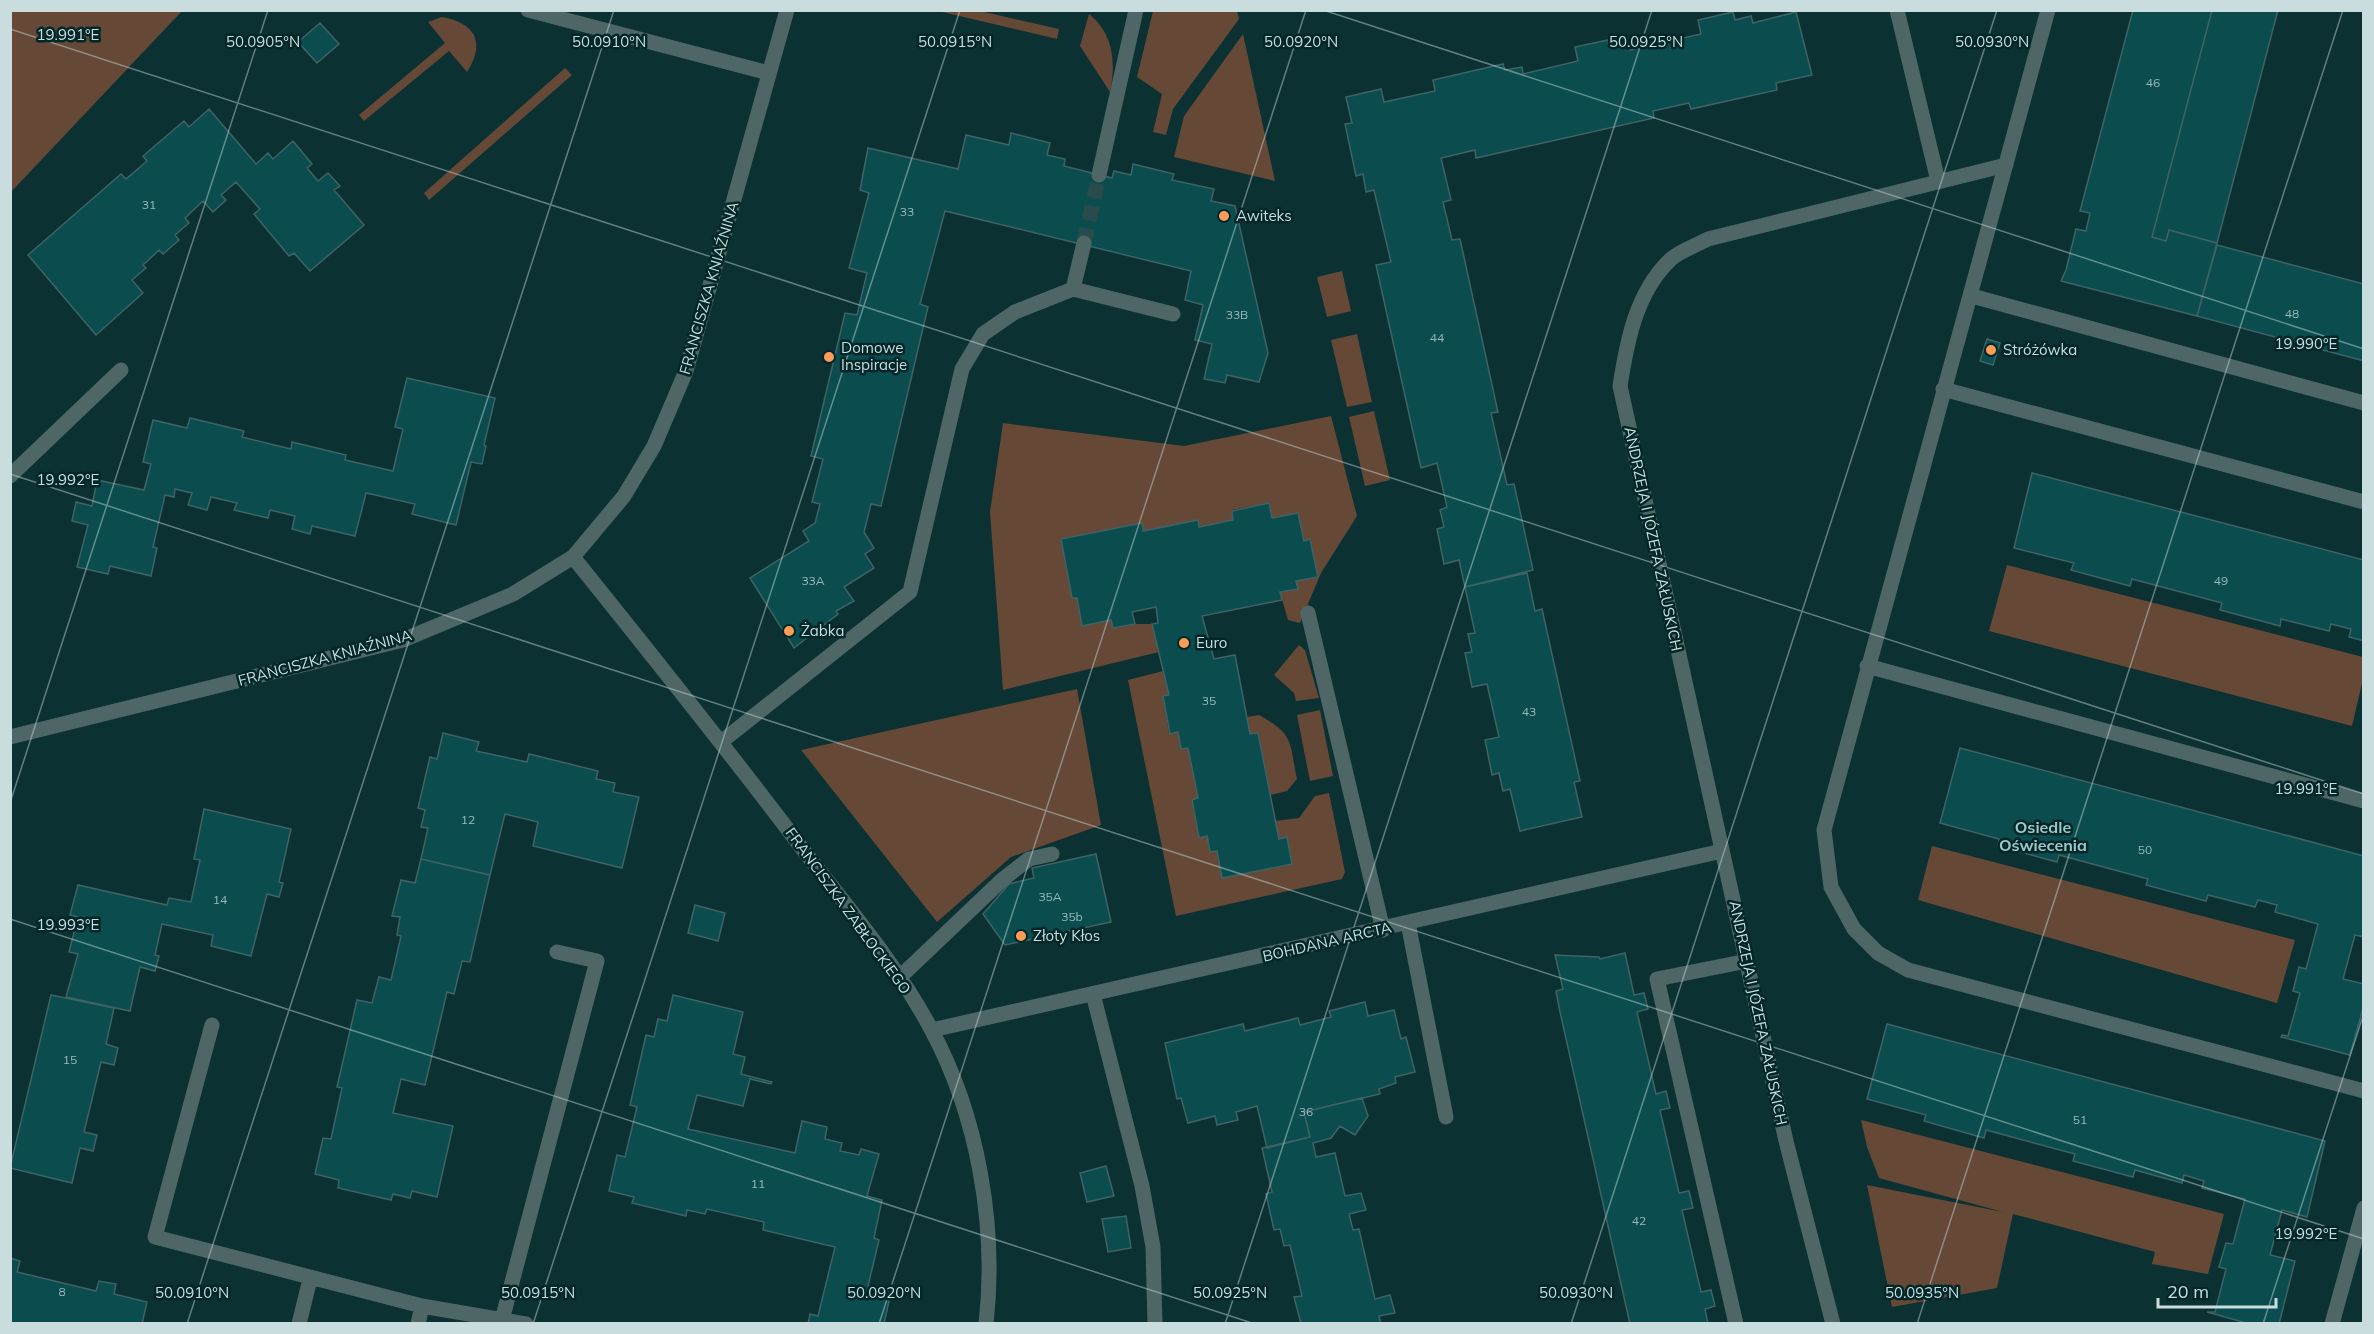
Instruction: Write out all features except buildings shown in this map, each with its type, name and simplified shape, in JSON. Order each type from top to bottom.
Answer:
[{"type":"street","points":[[528,10],[769,73]]},
{"type":"street","name":"FRANCISZKA KNIAŹNINA","points":[[10,737],[403,640],[513,594],[573,557],[630,486],[654,446],[686,371],[787,10]]},
{"type":"street","points":[[1099,175],[1136,10]]},
{"type":"street","points":[[1897,10],[1938,181]]},
{"type":"street","points":[[2048,10],[1972,296],[1943,389],[1824,830],[1831,887],[1854,929],[1878,953],[1908,970],[2364,1090]]},
{"type":"street","name":"ANDRZEJA I JÓZEFA ZAŁUSKICH","points":[[1833,1323],[1786,1142],[1620,386],[1628,333],[1648,291],[1672,258],[1708,239],[2006,165]]},
{"type":"street","points":[[1073,289],[1084,243]]},
{"type":"street","points":[[722,742],[910,592],[962,369],[983,334],[1015,312],[1073,289],[1173,314]]},
{"type":"street","points":[[1972,296],[2364,403]]},
{"type":"street","points":[[10,476],[122,370]]},
{"type":"street","points":[[1943,389],[2364,502]]},
{"type":"street","name":"FRANCISZKA ZABŁOCKIEGO","points":[[573,557],[722,742],[900,977],[932,1030],[961,1103],[983,1189],[990,1277],[986,1323]]},
{"type":"street","points":[[1308,613],[1383,930]]},
{"type":"street","points":[[1867,666],[2364,801]]},
{"type":"street","name":"BOHDANA ARCTA","points":[[932,1030],[1383,930],[1722,851]]},
{"type":"street","points":[[900,977],[1002,880],[1029,859],[1052,854]]},
{"type":"street","points":[[1407,923],[1446,1117]]},
{"type":"street","points":[[502,1320],[597,961],[557,952]]},
{"type":"street","points":[[1736,1323],[1657,979],[1747,961]]},
{"type":"street","points":[[1093,994],[1143,1196],[1153,1247],[1155,1323]]},
{"type":"street","points":[[212,1025],[155,1237],[310,1279],[422,1306],[526,1323]]},
{"type":"street","points":[[2332,1323],[2364,1208]]},
{"type":"street","points":[[299,1323],[310,1279]]},
{"type":"street","points":[[417,1323],[422,1306]]},
{"type":"shaded area","points":[[10,11],[182,11],[11,192]]},
{"type":"shaded area","points":[[938,11],[980,11],[1059,29],[1057,39]]},
{"type":"shaded area","points":[[1153,11],[1237,11],[1239,19],[1173,109],[1166,135],[1153,132],[1162,94],[1137,77]]},
{"type":"shaded area","points":[[1089,14],[1104,31],[1111,50],[1113,70],[1110,92],[1080,46]]},
{"type":"shaded area","points":[[442,17],[462,24],[474,36],[476,52],[467,72],[449,51],[364,121],[359,115],[445,43],[428,22]]},
{"type":"shaded area","points":[[1243,34],[1275,181],[1174,157],[1184,116]]},
{"type":"shaded area","points":[[565,68],[572,75],[429,200],[424,193]]},
{"type":"shaded area","points":[[1342,271],[1351,311],[1327,317],[1317,277]]},
{"type":"shaded area","points":[[1357,334],[1372,402],[1347,407],[1331,340]]},
{"type":"shaded area","points":[[1374,411],[1390,480],[1365,486],[1349,417]]},
{"type":"shaded area","points":[[1331,416],[1357,516],[1321,573],[1300,623],[1288,620],[1280,592],[1297,589],[1296,581],[1318,577],[1310,539],[1304,541],[1298,513],[1272,518],[1268,503],[1232,510],[1233,520],[1199,527],[1198,520],[1143,531],[1141,523],[1061,539],[1072,598],[1077,598],[1082,625],[1111,620],[1113,628],[1152,624],[1159,652],[1003,690],[990,512],[1003,423],[1184,446]]},
{"type":"shaded area","points":[[2007,565],[2363,657],[2363,679],[2352,726],[1989,631]]},
{"type":"shaded area","points":[[1299,645],[1305,650],[1319,698],[1296,701],[1294,693],[1274,675]]},
{"type":"shaded area","points":[[1163,671],[1169,695],[1163,697],[1169,733],[1178,732],[1181,749],[1188,748],[1198,798],[1192,800],[1199,837],[1207,836],[1210,852],[1217,851],[1222,878],[1292,864],[1287,837],[1279,839],[1275,821],[1299,818],[1315,796],[1329,793],[1345,872],[1342,879],[1176,916],[1128,680]]},
{"type":"shaded area","points":[[1077,689],[1101,825],[1011,857],[937,922],[801,750]]},
{"type":"shaded area","points":[[1320,710],[1333,776],[1310,781],[1297,715]]},
{"type":"shaded area","points":[[1259,715],[1279,728],[1289,741],[1297,779],[1287,791],[1270,795],[1258,733],[1250,734],[1247,717]]},
{"type":"shaded area","points":[[1932,846],[2295,940],[2277,1003],[1918,900]]},
{"type":"shaded area","points":[[1861,1120],[2224,1214],[2208,1274],[2152,1264],[2155,1252],[2013,1214],[1997,1288],[1892,1307],[1867,1185],[2003,1212],[1879,1178],[1867,1147]]},
{"type":"tunnel","points":[[1084,243],[1099,175]]},
{"type":"place","name":"Awiteks","points":[[1224,216]]},
{"type":"place","name":"Stróżówka","points":[[1991,350]]},
{"type":"place","name":"Domowe Inspiracje","points":[[829,357]]},
{"type":"place","name":"Żabka","points":[[789,631]]},
{"type":"place","name":"Euro","points":[[1184,643]]},
{"type":"place","name":"Złoty Kłos","points":[[1021,936]]},
{"type":"district","name":"Osiedle Oświecenia","points":[[2043,836]]}]
